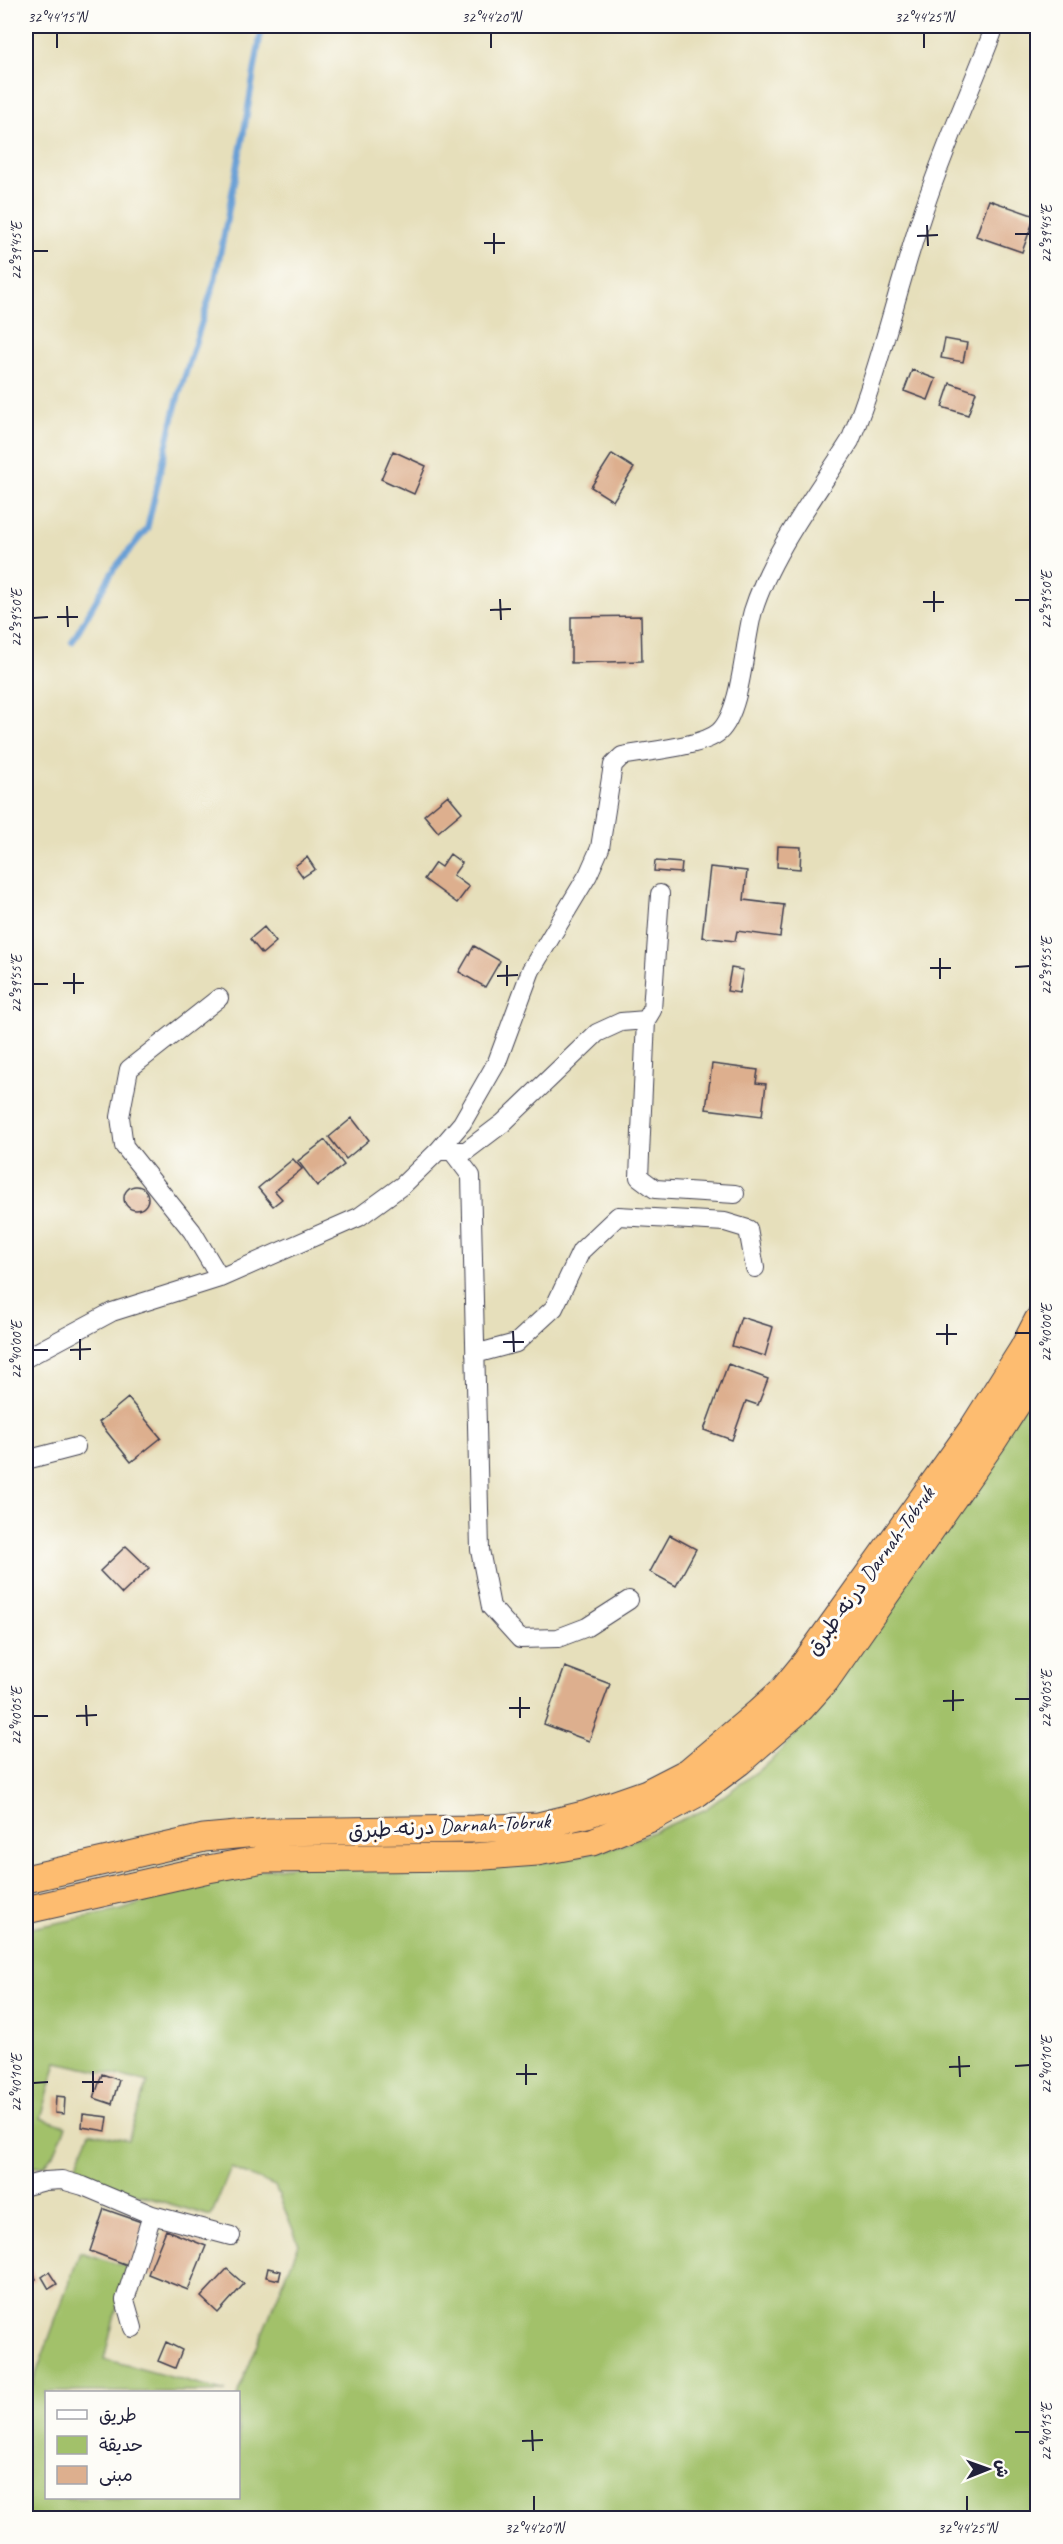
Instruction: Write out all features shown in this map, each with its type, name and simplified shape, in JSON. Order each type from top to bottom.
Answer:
[{"type":"highway","name":"درنه-طبرق Darnah-Tobruk","points":[[26,1879],[204,1838],[269,1832],[538,1826],[587,1814],[647,1793],[688,1772],[783,1690],[805,1663],[973,1428],[1023,1349],[1038,1320]]},
{"type":"highway","name":"درنه-طبرق Darnah-Tobruk","points":[[26,1910],[208,1869],[264,1859],[473,1857],[537,1852],[592,1842],[651,1818],[696,1794],[739,1762],[801,1708],[826,1680],[993,1441],[1038,1371]]},
{"type":"street","points":[[26,1358],[112,1312],[220,1278],[359,1217],[445,1151],[497,1062],[531,970],[588,875],[600,848],[613,765],[622,756],[705,741],[718,733],[727,722],[734,706],[753,610],[777,557],[850,441],[946,144],[995,26]]},
{"type":"street","points":[[660,894],[652,1010],[646,1020],[639,1177],[655,1189],[735,1194]]},
{"type":"street","points":[[219,998],[129,1069],[120,1117],[124,1146],[192,1231],[220,1278]]},
{"type":"street","points":[[445,1151],[466,1151],[503,1123],[597,1033],[621,1022],[646,1020]]},
{"type":"street","points":[[445,1151],[471,1176],[480,1550],[491,1607],[520,1639],[558,1638],[587,1627],[629,1600]]},
{"type":"street","points":[[475,1354],[516,1343],[554,1308],[581,1251],[618,1216],[725,1222],[748,1229],[755,1268]]},
{"type":"street","points":[[26,1460],[76,1447]]},
{"type":"street","points":[[27,2190],[45,2181],[63,2180],[152,2215],[231,2236]]},
{"type":"street","points":[[133,2328],[125,2300],[152,2215]]},
{"type":"green space","points":[[1037,1379],[1037,2518],[26,2518],[26,2402],[80,2252],[127,2267],[104,2359],[222,2391],[45,2391],[45,2499],[240,2499],[238,2391],[299,2244],[275,2186],[231,2168],[211,2216],[72,2175],[90,2132],[128,2140],[148,2082],[57,2062],[41,2118],[66,2126],[55,2152],[44,2166],[26,2168],[26,2067],[32,2054],[26,2036],[26,1929],[122,1910],[214,1877],[306,1864],[550,1862],[620,1846],[704,1810],[770,1762],[819,1708]]},
{"type":"building","points":[[989,200],[1035,216],[1022,252],[976,236]]},
{"type":"building","points":[[945,339],[967,343],[963,362],[941,358]]},
{"type":"building","points":[[912,370],[936,379],[928,400],[904,391]]},
{"type":"building","points":[[950,383],[976,392],[968,415],[942,407]]},
{"type":"building","points":[[393,451],[426,466],[414,494],[381,479]]},
{"type":"building","points":[[612,454],[634,468],[613,501],[591,487]]},
{"type":"building","points":[[641,616],[642,661],[571,663],[571,617]]},
{"type":"building","points":[[448,795],[462,812],[438,832],[424,815]]},
{"type":"building","points":[[778,846],[801,847],[800,869],[777,867]]},
{"type":"building","points":[[450,854],[462,863],[453,875],[469,887],[457,903],[424,879],[435,863],[441,867]]},
{"type":"building","points":[[307,857],[315,869],[303,877],[295,866]]},
{"type":"building","points":[[655,861],[682,863],[681,873],[654,871]]},
{"type":"building","points":[[710,867],[747,871],[744,900],[784,905],[780,937],[737,931],[735,941],[702,937]]},
{"type":"building","points":[[264,927],[276,942],[262,954],[250,939]]},
{"type":"building","points":[[474,946],[500,961],[485,987],[459,972]]},
{"type":"building","points":[[731,968],[743,970],[739,993],[727,991]]},
{"type":"building","points":[[712,1064],[758,1070],[756,1083],[766,1084],[762,1116],[706,1109]]},
{"type":"building","points":[[352,1118],[369,1140],[346,1159],[329,1137]]},
{"type":"building","points":[[325,1140],[344,1165],[317,1186],[298,1161]]},
{"type":"building","points":[[293,1159],[302,1169],[275,1191],[282,1199],[273,1206],[258,1188]]},
{"type":"building","points":[[136,1186],[144,1190],[148,1198],[144,1206],[136,1210],[128,1206],[124,1198],[128,1190]]},
{"type":"building","points":[[741,1317],[773,1327],[765,1356],[732,1346]]},
{"type":"building","points":[[728,1364],[768,1379],[758,1405],[746,1401],[732,1440],[704,1430]]},
{"type":"building","points":[[128,1398],[161,1438],[131,1462],[99,1422]]},
{"type":"building","points":[[670,1535],[696,1549],[676,1586],[650,1572]]},
{"type":"building","points":[[126,1546],[149,1568],[122,1594],[100,1571]]},
{"type":"building","points":[[565,1667],[610,1684],[589,1741],[544,1724]]},
{"type":"building","points":[[102,2074],[119,2080],[112,2104],[94,2098]]},
{"type":"building","points":[[56,2096],[65,2097],[64,2114],[55,2113]]},
{"type":"building","points":[[83,2114],[108,2117],[106,2131],[82,2127]]},
{"type":"building","points":[[104,2209],[144,2223],[130,2266],[90,2251]]},
{"type":"building","points":[[166,2230],[206,2246],[188,2290],[148,2274]]},
{"type":"building","points":[[268,2268],[281,2271],[279,2280],[266,2277]]},
{"type":"building","points":[[227,2269],[244,2284],[218,2313],[201,2297]]},
{"type":"building","points":[[31,2270],[36,2279],[26,2285],[26,2273]]},
{"type":"building","points":[[49,2272],[57,2284],[49,2289],[42,2277]]},
{"type":"building","points":[[166,2342],[182,2350],[175,2368],[158,2361]]},
{"type":"waterway","points":[[72,642],[114,569],[147,529],[177,401],[215,280],[262,26]]}]
